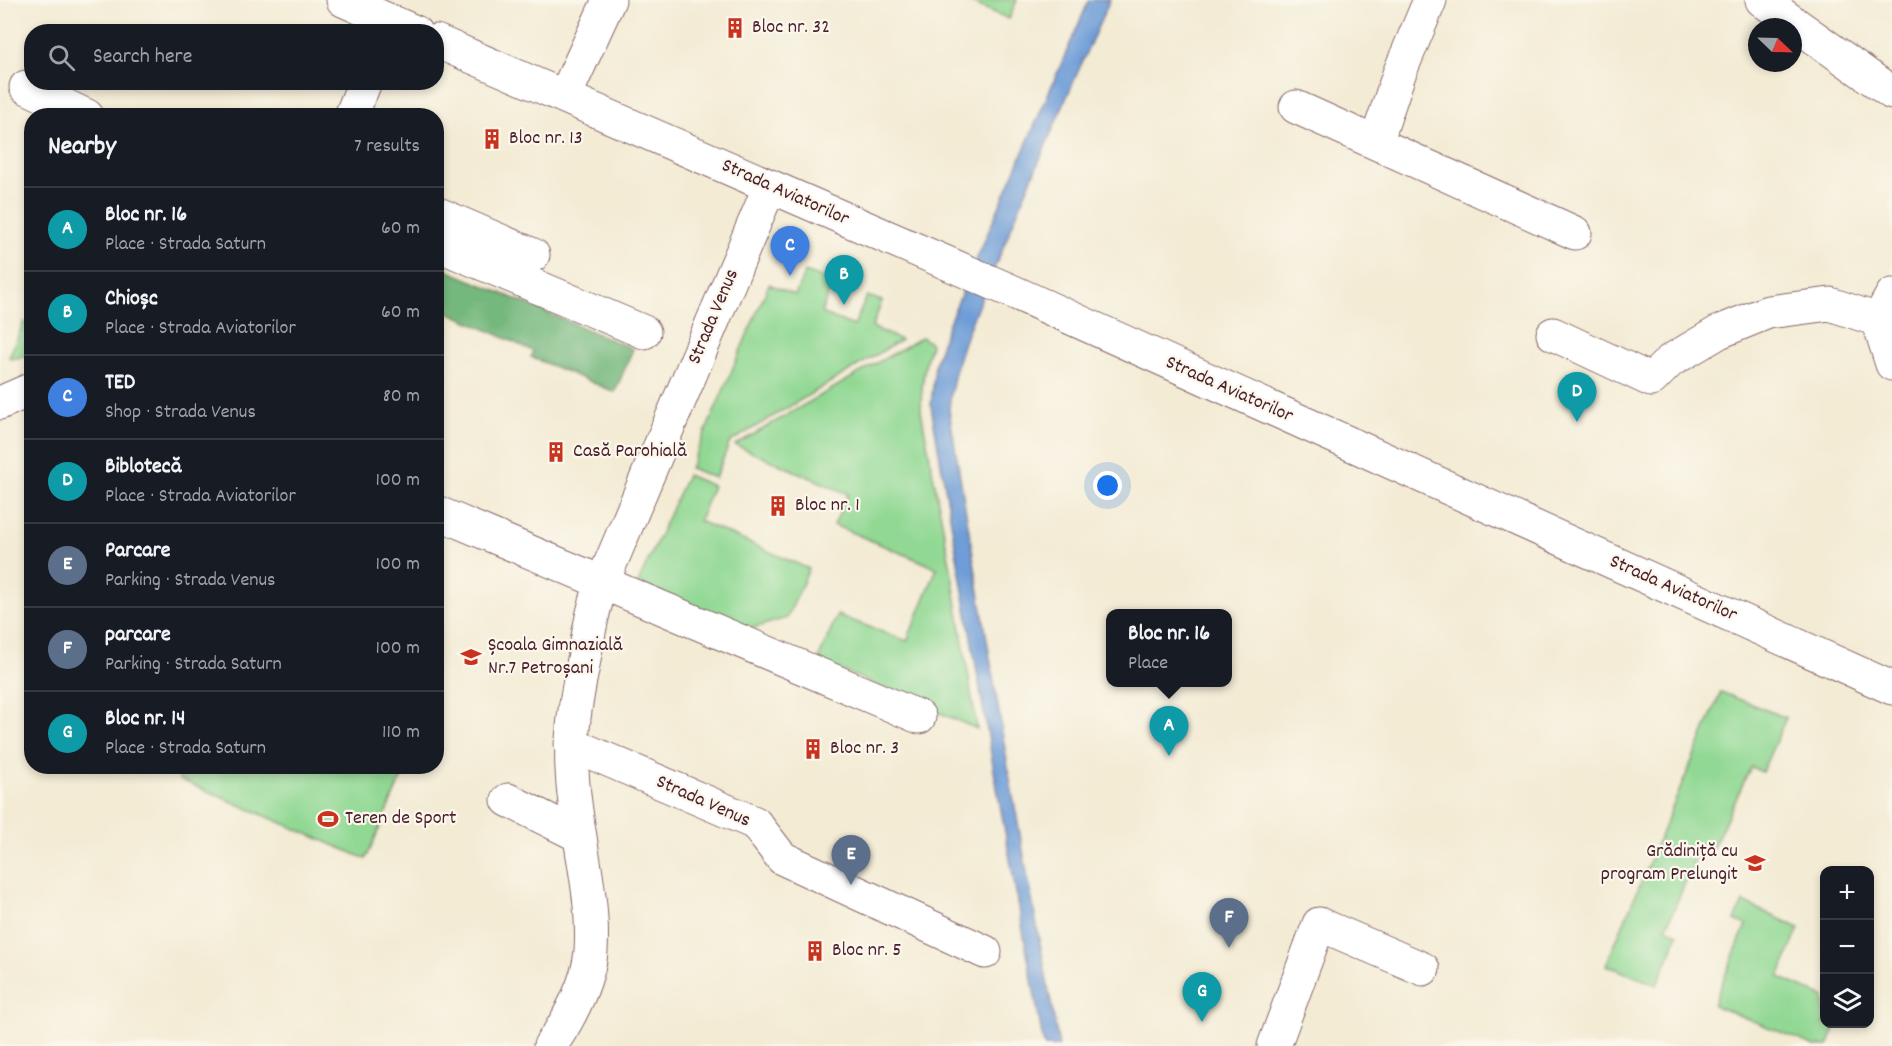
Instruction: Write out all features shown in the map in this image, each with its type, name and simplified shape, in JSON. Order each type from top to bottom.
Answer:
[{"type":"street","points":[[343,0],[389,24]]},
{"type":"street","points":[[565,96],[609,0]]},
{"type":"street","points":[[1376,143],[1399,74],[1430,0]]},
{"type":"street","points":[[1762,0],[1892,93]]},
{"type":"street","name":"Strada Aviatorilor","points":[[444,44],[1010,290],[1892,688]]},
{"type":"street","points":[[32,90],[70,108]]},
{"type":"street","points":[[354,108],[362,90]]},
{"type":"street","points":[[1296,107],[1575,233]]},
{"type":"street","name":"Strada Venus","points":[[550,1046],[560,1033],[585,980],[591,952],[591,920],[573,797],[571,744],[590,625],[603,581],[770,186]]},
{"type":"street","points":[[444,216],[533,255]]},
{"type":"street","points":[[444,247],[644,332]]},
{"type":"street","points":[[1552,334],[1651,380],[1670,361],[1719,332],[1768,312],[1830,304],[1885,308],[1892,364]]},
{"type":"street","points":[[0,403],[24,392]]},
{"type":"street","points":[[444,515],[919,717]]},
{"type":"street","name":"Strada Venus","points":[[571,744],[754,823],[783,858],[985,952]]},
{"type":"street","points":[[508,800],[580,836]]},
{"type":"street","points":[[1274,1046],[1319,924],[1423,969]]},
{"type":"green space","points":[[965,0],[1017,0],[1009,19]]},
{"type":"green space","points":[[444,269],[633,349],[615,392],[531,357],[533,351],[444,310]]},
{"type":"green space","points":[[805,272],[833,282],[821,313],[854,326],[867,296],[882,301],[872,327],[901,340],[730,442],[715,478],[690,468],[769,284],[795,295]]},
{"type":"green space","points":[[24,322],[24,356],[11,359],[9,357]]},
{"type":"green space","points":[[922,337],[931,344],[923,377],[921,411],[952,575],[977,729],[818,660],[837,615],[907,641],[937,568],[834,525],[848,494],[735,445]]},
{"type":"green space","points":[[687,475],[713,486],[699,521],[809,569],[787,618],[750,629],[638,583]]},
{"type":"green space","points":[[1721,692],[1786,718],[1762,772],[1751,767],[1712,849],[1701,845],[1666,928],[1678,934],[1657,985],[1606,965]]},
{"type":"green space","name":"Teren de Sport","points":[[181,774],[403,774],[366,859],[179,779]]},
{"type":"green space","points":[[1743,902],[1799,928],[1779,977],[1820,995],[1820,1028],[1835,1028],[1828,1046],[1815,1046],[1713,1005],[1746,925],[1735,920]]},
{"type":"water","points":[[1089,0],[1110,0],[968,331],[951,390],[949,410],[1011,785],[1059,1046],[1044,1046],[931,406],[935,364],[947,327]]},
{"type":"place","name":"Bloc nr. 32","points":[[735,28]]},
{"type":"place","name":"Bloc nr. 13","points":[[492,139]]},
{"type":"place","name":"TED","points":[[790,276]]},
{"type":"place","name":"Chioșc","points":[[844,305]]},
{"type":"place","name":"Biblotecă","points":[[1577,422]]},
{"type":"place","name":"Casă Parohială","points":[[556,452]]},
{"type":"place","name":"Bloc nr. 1","points":[[778,506]]},
{"type":"place","name":"Școala Gimnazială Nr.7 Petroșani","points":[[471,657]]},
{"type":"place","name":"Bloc nr. 3","points":[[813,749]]},
{"type":"place","name":"Bloc nr. 16","points":[[1169,756]]},
{"type":"place","name":"Teren de Sport","points":[[328,819]]},
{"type":"place","name":"Grădiniță cu program Prelungit","points":[[1755,863]]},
{"type":"place","name":"Parcare","points":[[851,885]]},
{"type":"place","name":"parcare","points":[[1229,948]]},
{"type":"place","name":"Bloc nr. 5","points":[[815,951]]},
{"type":"place","name":"Bloc nr. 14","points":[[1202,1022]]}]
